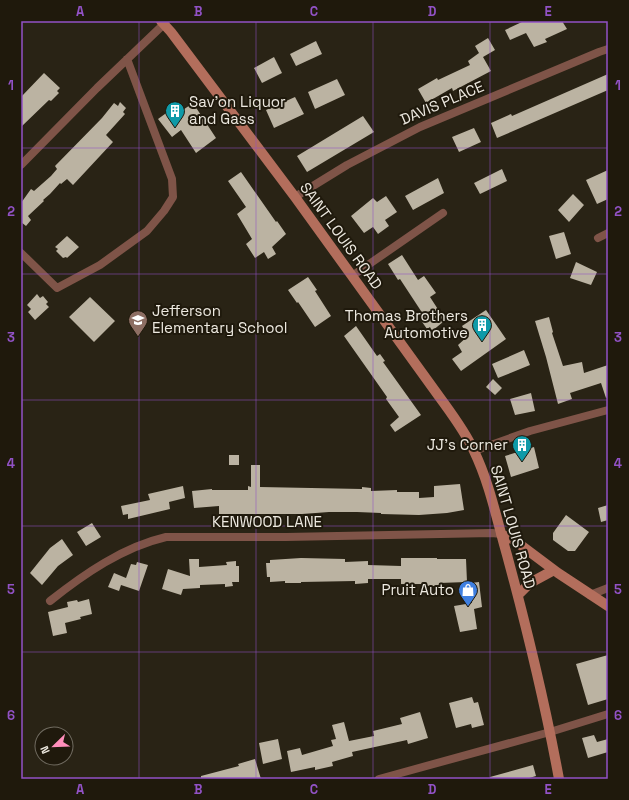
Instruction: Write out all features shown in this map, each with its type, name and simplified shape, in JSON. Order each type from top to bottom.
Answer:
[{"type":"street","points":[[21,165],[163,22]]},
{"type":"street","name":"SAINT LOUIS ROAD","points":[[163,22],[295,197],[458,424],[474,451],[489,493],[527,629],[559,779]]},
{"type":"street","name":"DAVIS PLACE","points":[[295,197],[347,165],[420,127],[599,52],[608,50]]},
{"type":"street","points":[[21,253],[57,288],[100,265],[147,231],[164,211],[173,197],[172,179],[127,59]]},
{"type":"street","points":[[352,276],[443,213]]},
{"type":"street","points":[[598,238],[608,233]]},
{"type":"street","points":[[474,451],[530,431],[608,410]]},
{"type":"street","points":[[501,534],[514,540],[554,570],[608,606]]},
{"type":"street","name":"KENWOOD LANE","points":[[50,601],[106,562],[134,548],[166,537],[501,534]]},
{"type":"street","points":[[518,595],[530,583],[554,570]]},
{"type":"street","points":[[590,595],[608,588]]},
{"type":"street","points":[[379,779],[550,732],[608,714]]},
{"type":"building","points":[[524,21],[562,21],[567,29],[545,39],[547,42],[534,47],[526,33],[510,40],[505,30]]},
{"type":"building","points":[[488,38],[495,50],[483,57],[491,71],[453,91],[452,88],[426,103],[418,89],[437,78],[438,80],[470,65],[468,61],[479,53],[475,46]]},
{"type":"building","points":[[316,41],[322,54],[296,66],[290,54]]},
{"type":"building","points":[[274,57],[282,73],[262,83],[254,68]]},
{"type":"building","points":[[44,73],[60,88],[57,91],[59,93],[51,101],[49,100],[21,127],[21,97]]},
{"type":"building","points":[[608,74],[608,90],[497,138],[491,123],[511,114],[512,116]]},
{"type":"building","points":[[337,79],[345,95],[315,109],[308,92]]},
{"type":"building","points":[[295,97],[304,114],[274,128],[266,110]]},
{"type":"building","points":[[120,102],[126,108],[123,112],[125,114],[106,135],[113,142],[73,185],[67,179],[61,184],[60,183],[28,216],[31,220],[26,226],[21,222],[21,203],[31,189],[34,191],[51,176],[57,169],[55,166],[102,118],[114,103],[118,106]]},
{"type":"building","points":[[193,103],[216,138],[196,153],[181,130],[172,137],[158,119],[176,106],[180,112]]},
{"type":"building","points":[[363,116],[374,132],[307,172],[297,156]]},
{"type":"building","points":[[474,128],[481,142],[459,152],[452,137]]},
{"type":"building","points":[[502,169],[507,181],[480,194],[474,183]]},
{"type":"building","points":[[608,170],[608,199],[597,204],[586,180]]},
{"type":"building","points":[[241,172],[286,234],[272,247],[276,254],[268,259],[264,252],[255,258],[246,244],[252,239],[237,214],[246,207],[228,181]]},
{"type":"building","points":[[438,178],[444,193],[413,210],[405,196]]},
{"type":"building","points":[[573,194],[584,205],[569,222],[558,210]]},
{"type":"building","points":[[386,196],[397,212],[385,220],[389,226],[378,234],[373,227],[364,233],[351,216],[373,198],[377,202]]},
{"type":"building","points":[[564,232],[571,254],[556,259],[549,236]]},
{"type":"building","points":[[67,236],[79,247],[67,258],[63,258],[56,251],[58,249],[55,247]]},
{"type":"building","points":[[402,255],[418,280],[424,276],[436,293],[430,297],[443,317],[440,320],[443,322],[432,331],[430,327],[427,329],[420,319],[422,317],[419,313],[421,311],[400,279],[398,280],[388,264]]},
{"type":"building","points":[[576,262],[597,272],[591,285],[570,278]]},
{"type":"building","points":[[308,277],[331,316],[315,327],[288,290]]},
{"type":"building","points":[[37,294],[40,298],[43,296],[48,302],[46,304],[49,307],[35,320],[28,312],[31,309],[27,305]]},
{"type":"building","points":[[90,297],[115,321],[94,342],[69,317]]},
{"type":"building","name":"Thomas Brothers Automotive","points":[[486,310],[506,339],[461,371],[452,359],[462,352],[458,345],[468,336],[462,326]]},
{"type":"building","points":[[549,317],[552,333],[563,366],[582,362],[584,373],[608,365],[608,397],[606,398],[601,383],[570,393],[572,399],[558,404],[535,321]]},
{"type":"building","points":[[356,326],[377,356],[380,354],[385,361],[383,362],[421,415],[395,432],[390,425],[399,417],[386,399],[387,397],[344,336]]},
{"type":"building","points":[[524,350],[530,365],[498,378],[492,364]]},
{"type":"building","points":[[493,379],[502,388],[495,395],[486,387]]},
{"type":"building","points":[[531,393],[535,411],[515,415],[510,399]]},
{"type":"building","name":"JJ's Corner","points":[[534,447],[539,468],[511,477],[505,456]]},
{"type":"building","points":[[229,455],[239,455],[239,465],[229,465]]},
{"type":"building","points":[[251,465],[260,465],[260,487],[362,489],[362,487],[371,488],[371,491],[397,490],[397,492],[419,492],[419,498],[434,497],[434,486],[460,484],[464,510],[419,515],[357,512],[302,514],[219,514],[219,506],[194,508],[192,491],[212,489],[248,490],[248,486],[251,487]]},
{"type":"building","points":[[183,486],[185,498],[169,502],[170,509],[128,519],[128,514],[123,515],[121,506],[150,500],[148,494]]},
{"type":"building","points":[[608,505],[608,520],[601,522],[598,508]]},
{"type":"building","points":[[566,515],[589,532],[575,551],[568,551],[553,540],[553,533]]},
{"type":"building","points":[[92,523],[101,537],[86,546],[77,532]]},
{"type":"building","points":[[62,539],[73,555],[58,566],[42,585],[30,573],[50,548]]},
{"type":"building","points":[[301,558],[345,559],[345,562],[368,561],[368,565],[401,566],[401,558],[466,559],[467,582],[439,583],[439,586],[424,586],[424,584],[401,584],[401,579],[368,579],[368,583],[355,584],[355,581],[301,583],[285,583],[285,581],[270,582],[270,577],[267,577],[266,563],[270,563],[270,560]]},
{"type":"building","points":[[189,559],[199,559],[199,567],[227,565],[226,562],[236,561],[236,566],[239,566],[239,582],[232,582],[233,586],[225,587],[225,584],[200,585],[200,588],[183,589],[181,595],[162,589],[168,569],[190,576]]},
{"type":"building","points":[[137,562],[148,565],[139,591],[121,585],[119,591],[108,587],[114,573],[126,578],[131,564],[136,565]]},
{"type":"building","name":"Pruit Auto","points":[[479,582],[482,607],[474,609],[477,629],[460,632],[454,606],[472,603],[471,583]]},
{"type":"building","points":[[89,599],[92,614],[80,617],[81,619],[65,623],[67,633],[53,636],[48,612],[68,607],[67,602],[77,600],[78,602]]},
{"type":"building","points":[[608,655],[608,699],[588,705],[576,664]]},
{"type":"building","points":[[472,697],[474,703],[478,702],[484,725],[472,728],[471,724],[456,728],[449,703]]},
{"type":"building","points":[[420,712],[428,738],[408,744],[407,740],[352,752],[353,756],[332,762],[333,766],[315,770],[315,767],[291,772],[287,751],[300,748],[302,755],[333,746],[331,740],[336,739],[332,725],[344,722],[349,741],[374,736],[373,731],[402,724],[400,718]]},
{"type":"building","points":[[594,735],[597,742],[608,739],[608,752],[588,758],[582,738]]},
{"type":"building","points":[[278,739],[282,759],[263,764],[259,743]]},
{"type":"building","points":[[255,759],[261,779],[201,779],[201,776],[239,766],[238,764]]},
{"type":"building","points":[[533,765],[536,776],[526,779],[490,779],[490,777]]},
{"type":"place","name":"Sav'on Liquor and Gass","points":[[175,128]]},
{"type":"place","name":"Jefferson Elementary School","points":[[138,337]]},
{"type":"place","name":"Thomas Brothers Automotive","points":[[482,342]]},
{"type":"place","name":"JJ's Corner","points":[[522,462]]},
{"type":"place","name":"Pruit Auto","points":[[468,607]]}]
